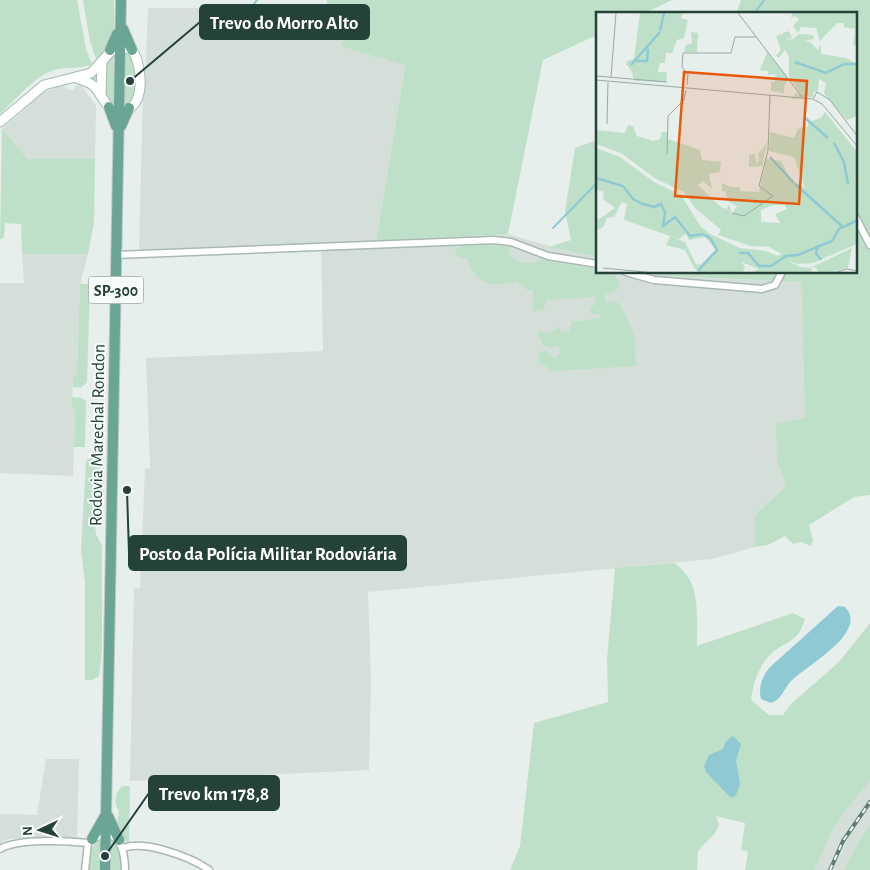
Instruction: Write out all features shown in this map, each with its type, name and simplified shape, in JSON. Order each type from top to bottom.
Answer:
[{"type":"main road","name":"Rodovia Marechal Rondon","points":[[106,870],[116,255],[119,134],[124,110],[115,48],[121,23],[121,0]]},
{"type":"main road","points":[[109,108],[124,110],[136,100],[140,84],[138,62],[121,23]]},
{"type":"main road","points":[[0,122],[39,87],[58,80],[76,78],[91,73],[115,48],[132,50]]},
{"type":"main road","points":[[101,96],[102,62]]},
{"type":"main road","points":[[76,78],[92,85],[101,96],[109,108],[119,134]]},
{"type":"main road","points":[[90,841],[106,813]]},
{"type":"main road","points":[[106,813],[121,844]]},
{"type":"street","points":[[858,222],[870,245]]},
{"type":"street","points":[[116,255],[488,240],[511,242],[548,256],[596,264]]},
{"type":"street","points":[[633,274],[654,280],[762,290],[775,285],[780,274]]},
{"type":"street","points":[[0,849],[9,844],[90,841],[106,836],[121,844],[135,845],[185,856],[209,870]]},
{"type":"street","points":[[85,870],[90,841]]},
{"type":"street","points":[[121,844],[125,870]]},
{"type":"shaded area","points":[[148,8],[217,8],[215,21],[348,29],[340,45],[405,64],[376,241],[508,234],[566,251],[596,257],[596,274],[656,274],[801,282],[805,418],[777,462],[786,486],[755,515],[755,547],[712,559],[368,592],[371,679],[369,770],[130,781],[134,589],[140,588],[145,469],[150,468],[146,358],[323,351],[321,243],[139,250],[143,90],[145,88]]},
{"type":"shaded area","points":[[76,85],[81,85],[96,106],[95,159],[28,159],[2,129],[44,92],[60,86],[64,86],[68,90],[74,90]]},
{"type":"shaded area","points":[[22,254],[88,254],[80,284],[77,373],[73,377],[72,407],[75,411],[73,476],[0,473],[0,283],[24,283]]},
{"type":"shaded area","points":[[96,464],[104,464],[103,505],[95,505]]},
{"type":"shaded area","points":[[46,759],[79,759],[77,838],[9,839],[0,843],[0,814],[37,815]]},
{"type":"shaded area","points":[[870,781],[870,824],[844,870],[815,870],[830,835],[842,815]]},
{"type":"green space","points":[[0,0],[77,0],[86,49],[92,64],[83,67],[54,70],[47,73],[18,96],[0,114]]},
{"type":"green space","points":[[83,0],[114,0],[114,38],[98,64],[90,41]]},
{"type":"green space","points":[[327,0],[672,0],[647,12],[596,12],[596,35],[543,60],[508,234],[376,241],[405,65],[340,46],[348,30],[328,28]]},
{"type":"green space","points":[[741,0],[870,0],[870,495],[854,497],[809,525],[813,541],[811,546],[801,542],[793,544],[785,536],[768,545],[755,547],[755,515],[786,486],[777,462],[776,424],[805,418],[801,282],[652,274],[858,274],[858,12],[737,12]]},
{"type":"green space","points":[[126,50],[135,59],[137,92],[130,105],[117,108],[89,80],[89,76],[109,54]]},
{"type":"green space","points":[[2,129],[28,159],[95,159],[94,223],[88,254],[22,254],[21,224],[5,223],[4,238],[0,239]]},
{"type":"green space","points":[[596,140],[596,257],[549,247],[571,240],[565,211],[575,148]]},
{"type":"green space","points":[[466,244],[507,246],[511,249],[509,255],[524,263],[533,263],[541,260],[596,269],[596,274],[614,275],[620,284],[615,292],[604,295],[607,303],[615,301],[620,304],[634,332],[636,366],[552,371],[538,361],[538,354],[545,350],[555,359],[560,354],[559,346],[552,348],[543,345],[538,334],[541,330],[547,334],[558,327],[562,332],[569,331],[572,322],[601,318],[601,315],[591,314],[590,310],[595,303],[596,297],[547,300],[544,309],[534,312],[532,290],[527,290],[516,281],[498,284],[485,282],[475,274],[467,258],[459,258],[455,253],[457,248]]},
{"type":"green space","points":[[80,284],[90,284],[87,382],[81,388],[73,387],[73,377],[77,373]]},
{"type":"green space","points":[[72,397],[82,398],[86,401],[85,447],[74,447],[75,411],[72,407]]},
{"type":"green space","points":[[90,458],[96,460],[95,525],[96,534],[102,546],[102,650],[99,676],[92,680],[85,680],[85,584],[81,549],[86,461]]},
{"type":"green space","points":[[674,563],[690,580],[694,590],[697,612],[697,646],[793,613],[805,619],[798,634],[768,657],[756,678],[751,700],[769,715],[783,715],[791,704],[839,662],[870,623],[870,781],[842,815],[830,835],[815,870],[745,870],[748,851],[741,850],[745,823],[716,816],[719,825],[715,833],[698,851],[697,870],[510,870],[520,846],[534,723],[608,702],[607,659],[615,568]]},
{"type":"green space","points":[[122,786],[130,786],[129,842],[122,840],[116,828],[119,811],[116,805],[116,798]]},
{"type":"green space","points":[[870,824],[870,870],[844,870],[855,848]]},
{"type":"green space","points":[[99,841],[113,841],[119,844],[123,870],[87,870],[89,850]]},
{"type":"water","points":[[838,606],[845,607],[850,617],[849,627],[842,638],[791,681],[778,699],[771,703],[761,699],[761,683],[769,668]]},
{"type":"water","points":[[733,736],[741,744],[736,761],[740,784],[736,795],[731,798],[706,772],[704,766],[709,755],[723,749],[726,741]]},
{"type":"waterway","points":[[253,5],[257,0]]},
{"type":"waterway","points":[[755,12],[764,0]]},
{"type":"waterway","points":[[553,228],[596,184]]},
{"type":"railway","points":[[830,870],[843,841],[870,802]]},
{"type":"place","name":"Trevo do Morro Alto","points":[[130,81]]},
{"type":"place","name":"Posto da Polícia Militar Rodoviária","points":[[127,490]]},
{"type":"place","name":"Trevo km 178,8","points":[[105,856]]}]
